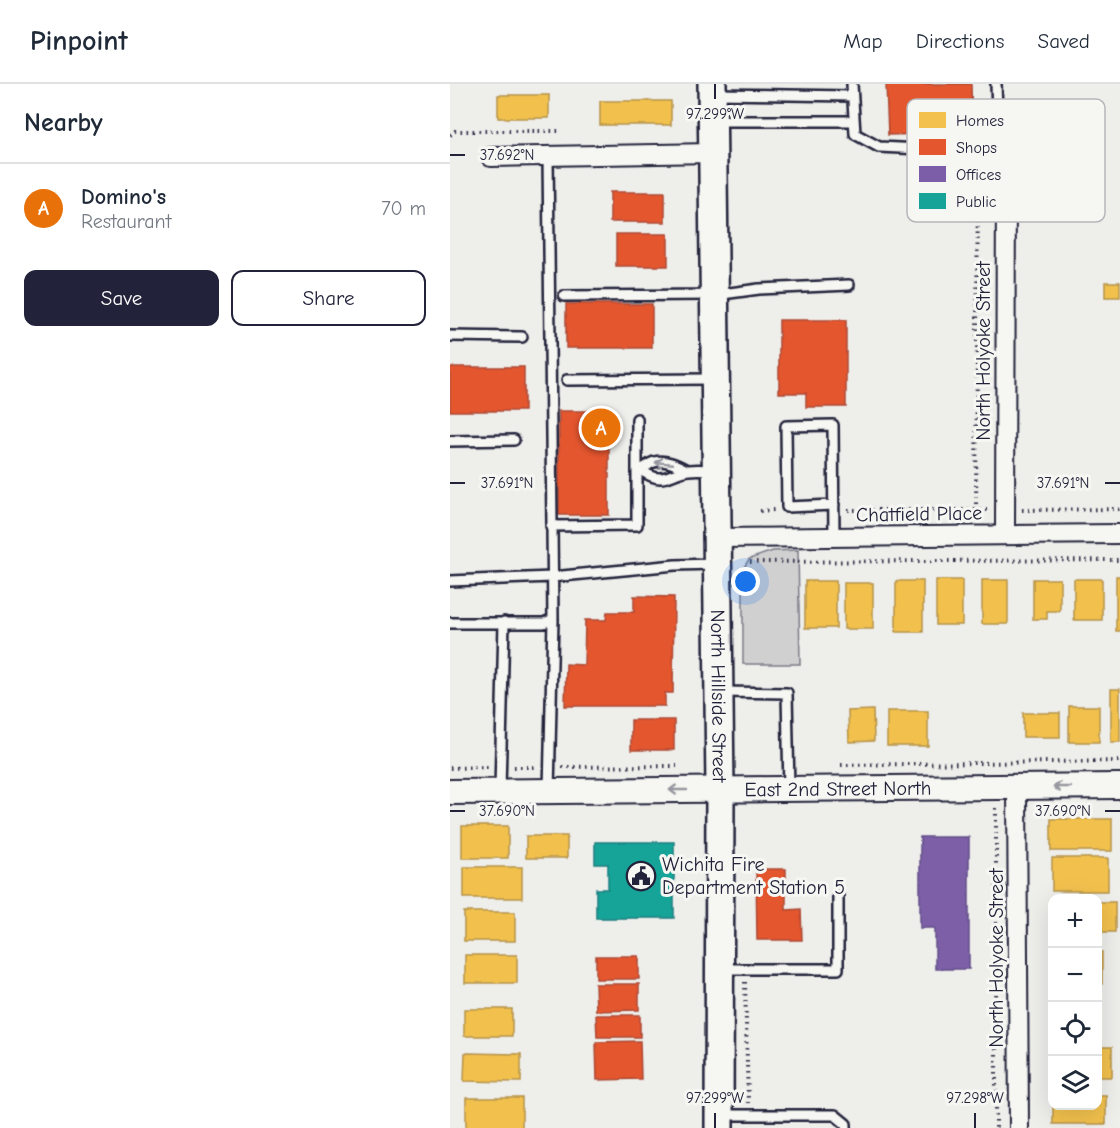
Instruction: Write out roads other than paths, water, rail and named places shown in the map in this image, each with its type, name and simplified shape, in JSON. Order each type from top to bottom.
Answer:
[{"type":"main road","name":"North Hillside Street","points":[[712,89],[720,789],[719,1122]]},
{"type":"street","points":[[491,157],[713,153]]},
{"type":"street","name":"North Holyoke Street","points":[[1005,536],[1006,222]]},
{"type":"street","name":"Chatfield Place","points":[[718,551],[834,537],[1120,534]]},
{"type":"street","name":"East 2nd Street North","points":[[450,792],[1120,786]]},
{"type":"street","name":"North Holyoke Street","points":[[1017,787],[1019,1128]]},
{"type":"lane","points":[[799,84],[799,95]]},
{"type":"lane","points":[[852,84],[852,121],[855,134],[879,147],[907,148]]},
{"type":"lane","points":[[996,84],[997,99]]},
{"type":"lane","points":[[712,89],[852,96]]},
{"type":"lane","points":[[713,122],[852,121]]},
{"type":"lane","points":[[548,156],[553,619],[549,791]]},
{"type":"lane","points":[[564,296],[715,294],[759,289],[849,285]]},
{"type":"lane","points":[[450,336],[522,337]]},
{"type":"lane","points":[[567,380],[716,379]]},
{"type":"lane","points":[[551,526],[637,525],[640,471],[637,419]]},
{"type":"lane","points":[[834,508],[787,507],[786,426],[833,425],[834,508],[834,537]]},
{"type":"lane","points":[[450,441],[514,440]]},
{"type":"lane","points":[[640,471],[654,462],[672,462],[687,470]]},
{"type":"lane","points":[[640,471],[652,477],[670,478],[687,470],[717,470]]},
{"type":"lane","points":[[450,581],[552,577],[675,565],[718,551]]},
{"type":"lane","points":[[450,623],[544,623],[553,619]]},
{"type":"lane","points":[[500,791],[504,622]]},
{"type":"lane","points":[[719,692],[787,693],[789,789]]},
{"type":"lane","points":[[720,969],[838,969],[838,896]]},
{"type":"lane","points":[[719,1122],[835,1115],[846,1124],[846,1128]]},
{"type":"place","name":"Domino's","points":[[601,428]]},
{"type":"place","name":"Wichita Fire Department Station 5","points":[[641,876]]}]
